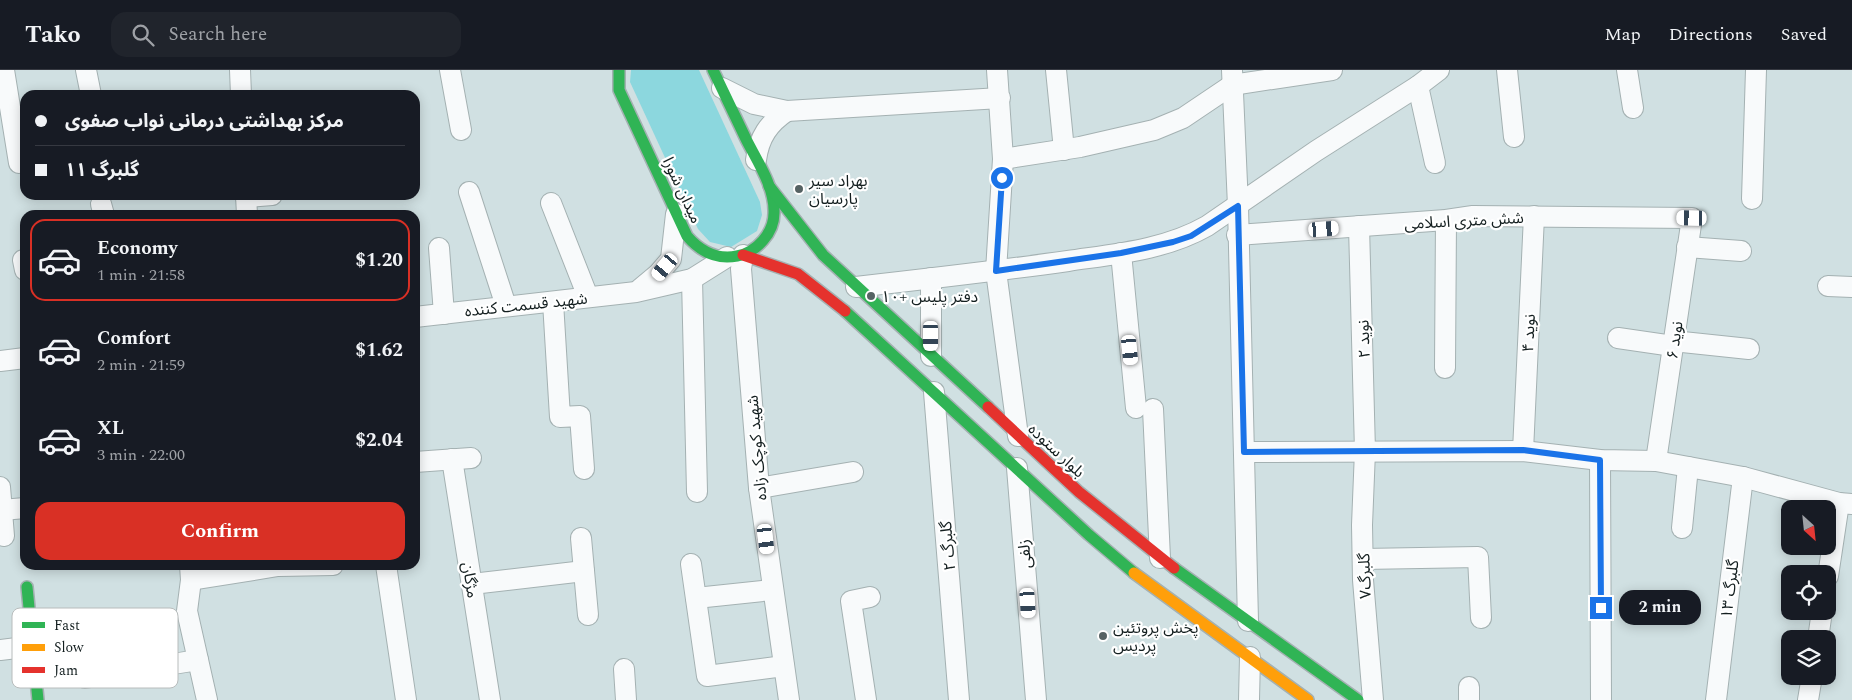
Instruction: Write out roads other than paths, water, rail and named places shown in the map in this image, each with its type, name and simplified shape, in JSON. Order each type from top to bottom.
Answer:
[{"type":"main road","name":"میدان شورا","points":[[619,70],[619,90],[686,236],[704,252],[716,256],[735,256]]},
{"type":"main road","points":[[713,70],[768,186],[774,207],[774,219],[770,231],[754,249],[735,256]]},
{"type":"main road","points":[[608,77],[619,90]]},
{"type":"main road","name":"بلوار ستوده","points":[[768,186],[823,255],[1102,512],[1160,558],[1358,700]]},
{"type":"main road","points":[[735,256],[798,274],[848,313],[1089,535],[1132,572],[1308,700]]},
{"type":"main road","points":[[27,587],[29,608]]},
{"type":"street","points":[[4,70],[19,163]]},
{"type":"street","points":[[86,70],[90,90]]},
{"type":"street","points":[[240,70],[241,90]]},
{"type":"street","points":[[450,70],[461,130]]},
{"type":"street","points":[[997,70],[1003,159],[996,271],[1018,436]]},
{"type":"street","points":[[1056,70],[1064,150]]},
{"type":"street","points":[[1003,159],[1064,150],[1154,130],[1183,118],[1232,78],[1332,70]]},
{"type":"street","points":[[856,286],[996,271],[1121,253],[1173,242],[1191,236],[1238,206],[1316,151],[1418,86],[1439,70]]},
{"type":"street","points":[[1506,70],[1514,137]]},
{"type":"street","points":[[1627,70],[1633,108]]},
{"type":"street","points":[[1752,199],[1756,70]]},
{"type":"street","points":[[1232,78],[1238,206],[1237,235],[1248,621]]},
{"type":"street","points":[[1418,86],[1435,163]]},
{"type":"street","points":[[722,88],[754,104],[787,111],[1000,98]]},
{"type":"street","points":[[756,160],[757,147],[767,128],[775,119],[787,111]]},
{"type":"street","points":[[469,192],[506,306]]},
{"type":"street","points":[[551,203],[588,298]]},
{"type":"street","points":[[636,292],[658,274],[671,259],[676,214]]},
{"type":"street","name":"شش متری اسلامی","points":[[1237,235],[1446,220],[1473,216],[1692,218]]},
{"type":"street","name":"نوید ۴","points":[[1523,450],[1534,216]]},
{"type":"street","name":"نوید ۶","points":[[1656,461],[1692,218]]},
{"type":"street","points":[[1445,368],[1446,220]]},
{"type":"street","name":"نوید ۲","points":[[1359,226],[1365,451]]},
{"type":"street","points":[[1687,247],[1741,251]]},
{"type":"street","points":[[439,248],[444,314]]},
{"type":"street","points":[[1121,253],[1144,409],[1160,558]]},
{"type":"street","name":"شهید قسمت کننده","points":[[420,316],[636,292],[692,279],[735,256]]},
{"type":"street","name":"شهید کوچک زاده","points":[[735,256],[741,269],[759,488],[789,700]]},
{"type":"street","points":[[931,278],[931,356]]},
{"type":"street","points":[[692,279],[698,492]]},
{"type":"street","points":[[1828,286],[1852,287]]},
{"type":"street","points":[[553,302],[560,417],[580,416],[584,470]]},
{"type":"street","points":[[1618,338],[1749,349]]},
{"type":"street","points":[[0,361],[20,359]]},
{"type":"street","name":"گلبرگ ۲","points":[[934,392],[960,700]]},
{"type":"street","points":[[1244,452],[1523,450],[1600,460],[1656,461],[1743,477],[1845,503],[1831,565]]},
{"type":"street","name":"گلبرگ۷","points":[[1365,451],[1362,559],[1364,604],[1373,700]]},
{"type":"street","name":"مژگان","points":[[420,462],[462,459],[472,584],[490,700]]},
{"type":"street","points":[[1600,460],[1601,700]]},
{"type":"street","points":[[1682,528],[1688,467]]},
{"type":"street","name":"زلفی","points":[[1017,468],[1036,700]]},
{"type":"street","points":[[759,488],[853,472]]},
{"type":"street","name":"گلبرگ ۱۳","points":[[1716,700],[1743,477]]},
{"type":"street","points":[[0,487],[4,536]]},
{"type":"street","points":[[2,510],[20,508]]},
{"type":"street","points":[[581,538],[588,615]]},
{"type":"street","points":[[1362,559],[1478,557],[1481,618]]},
{"type":"street","points":[[691,564],[707,676],[784,666]]},
{"type":"street","points":[[207,700],[187,610],[191,572],[220,570]]},
{"type":"street","points":[[387,570],[406,700]]},
{"type":"street","points":[[472,584],[584,571]]},
{"type":"street","points":[[696,598],[772,590]]},
{"type":"street","points":[[866,700],[851,601],[870,597]]},
{"type":"street","points":[[1250,657],[1250,700]]},
{"type":"street","points":[[178,663],[198,660]]},
{"type":"street","points":[[624,669],[626,700]]},
{"type":"street","points":[[1808,700],[1810,685]]},
{"type":"place","name":"بهراد سیر پارسیان","points":[[799,189]]},
{"type":"place","name":"دفتر پلیس +۱۰","points":[[871,296]]},
{"type":"place","name":"پخش پروتئین پردیس","points":[[1103,636]]}]
